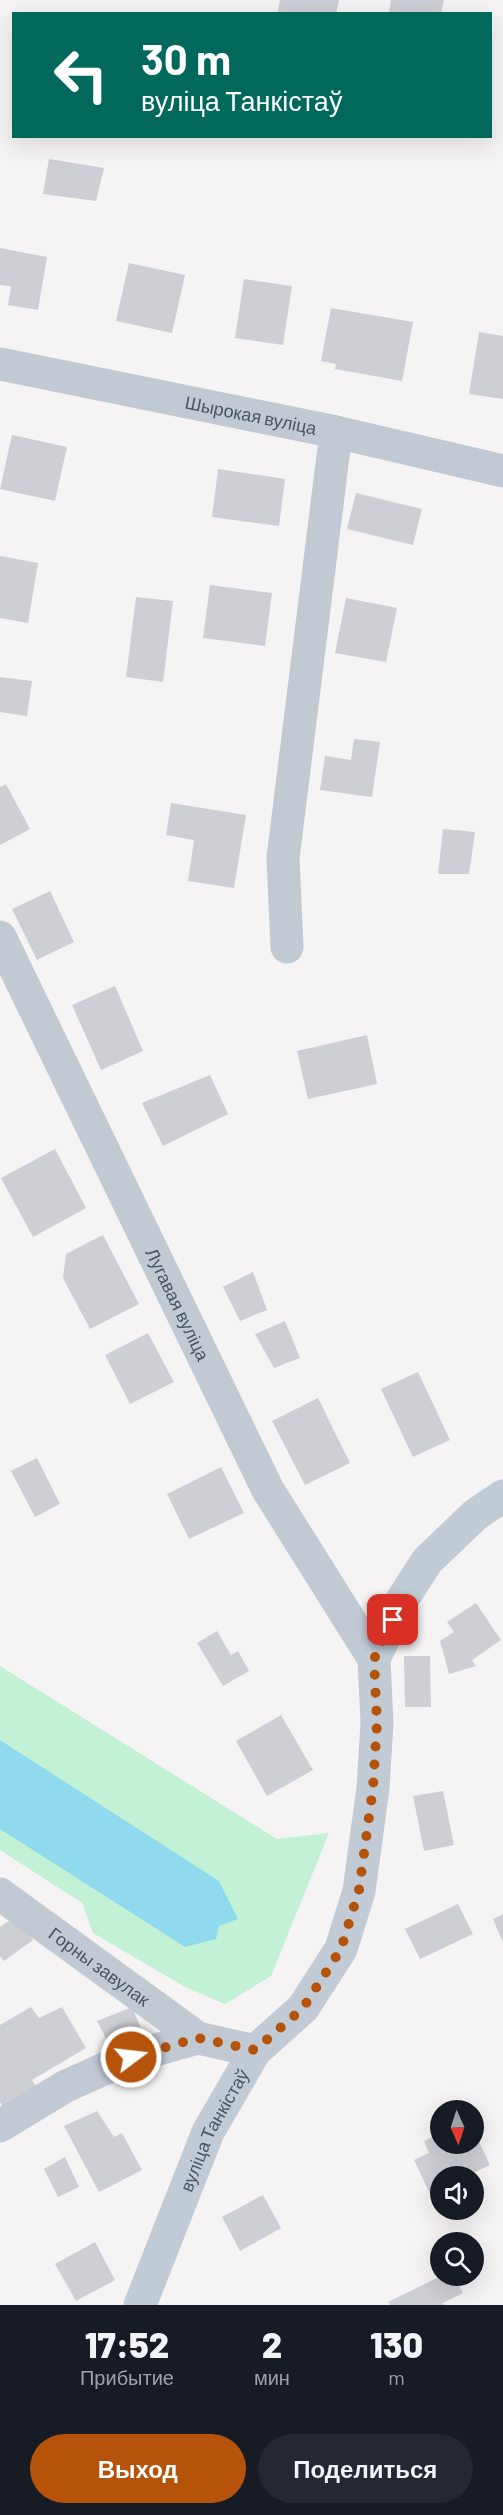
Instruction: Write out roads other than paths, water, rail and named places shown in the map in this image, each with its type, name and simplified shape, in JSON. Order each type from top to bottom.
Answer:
[{"type":"street","name":"Шырокая вуліца","points":[[0,364],[336,432],[503,471]]},
{"type":"street","points":[[287,947],[283,858],[336,432]]},
{"type":"street","name":"Лугавая вуліца","points":[[0,937],[268,1490],[374,1659]]},
{"type":"street","name":"вуліца Танкістаў","points":[[140,2305],[208,2132],[255,2050],[303,2008],[341,1949],[356,1900],[373,1788],[377,1723],[374,1659],[402,1599],[427,1561],[475,1515],[503,1496]]},
{"type":"street","name":"Горны завулак","points":[[0,1894],[198,2038]]},
{"type":"street","points":[[0,2126],[66,2086],[120,2062],[198,2038],[255,2050]]},
{"type":"water","points":[[0,1740],[219,1881],[238,1919],[219,1926],[216,1939],[185,1947],[0,1829]]}]
